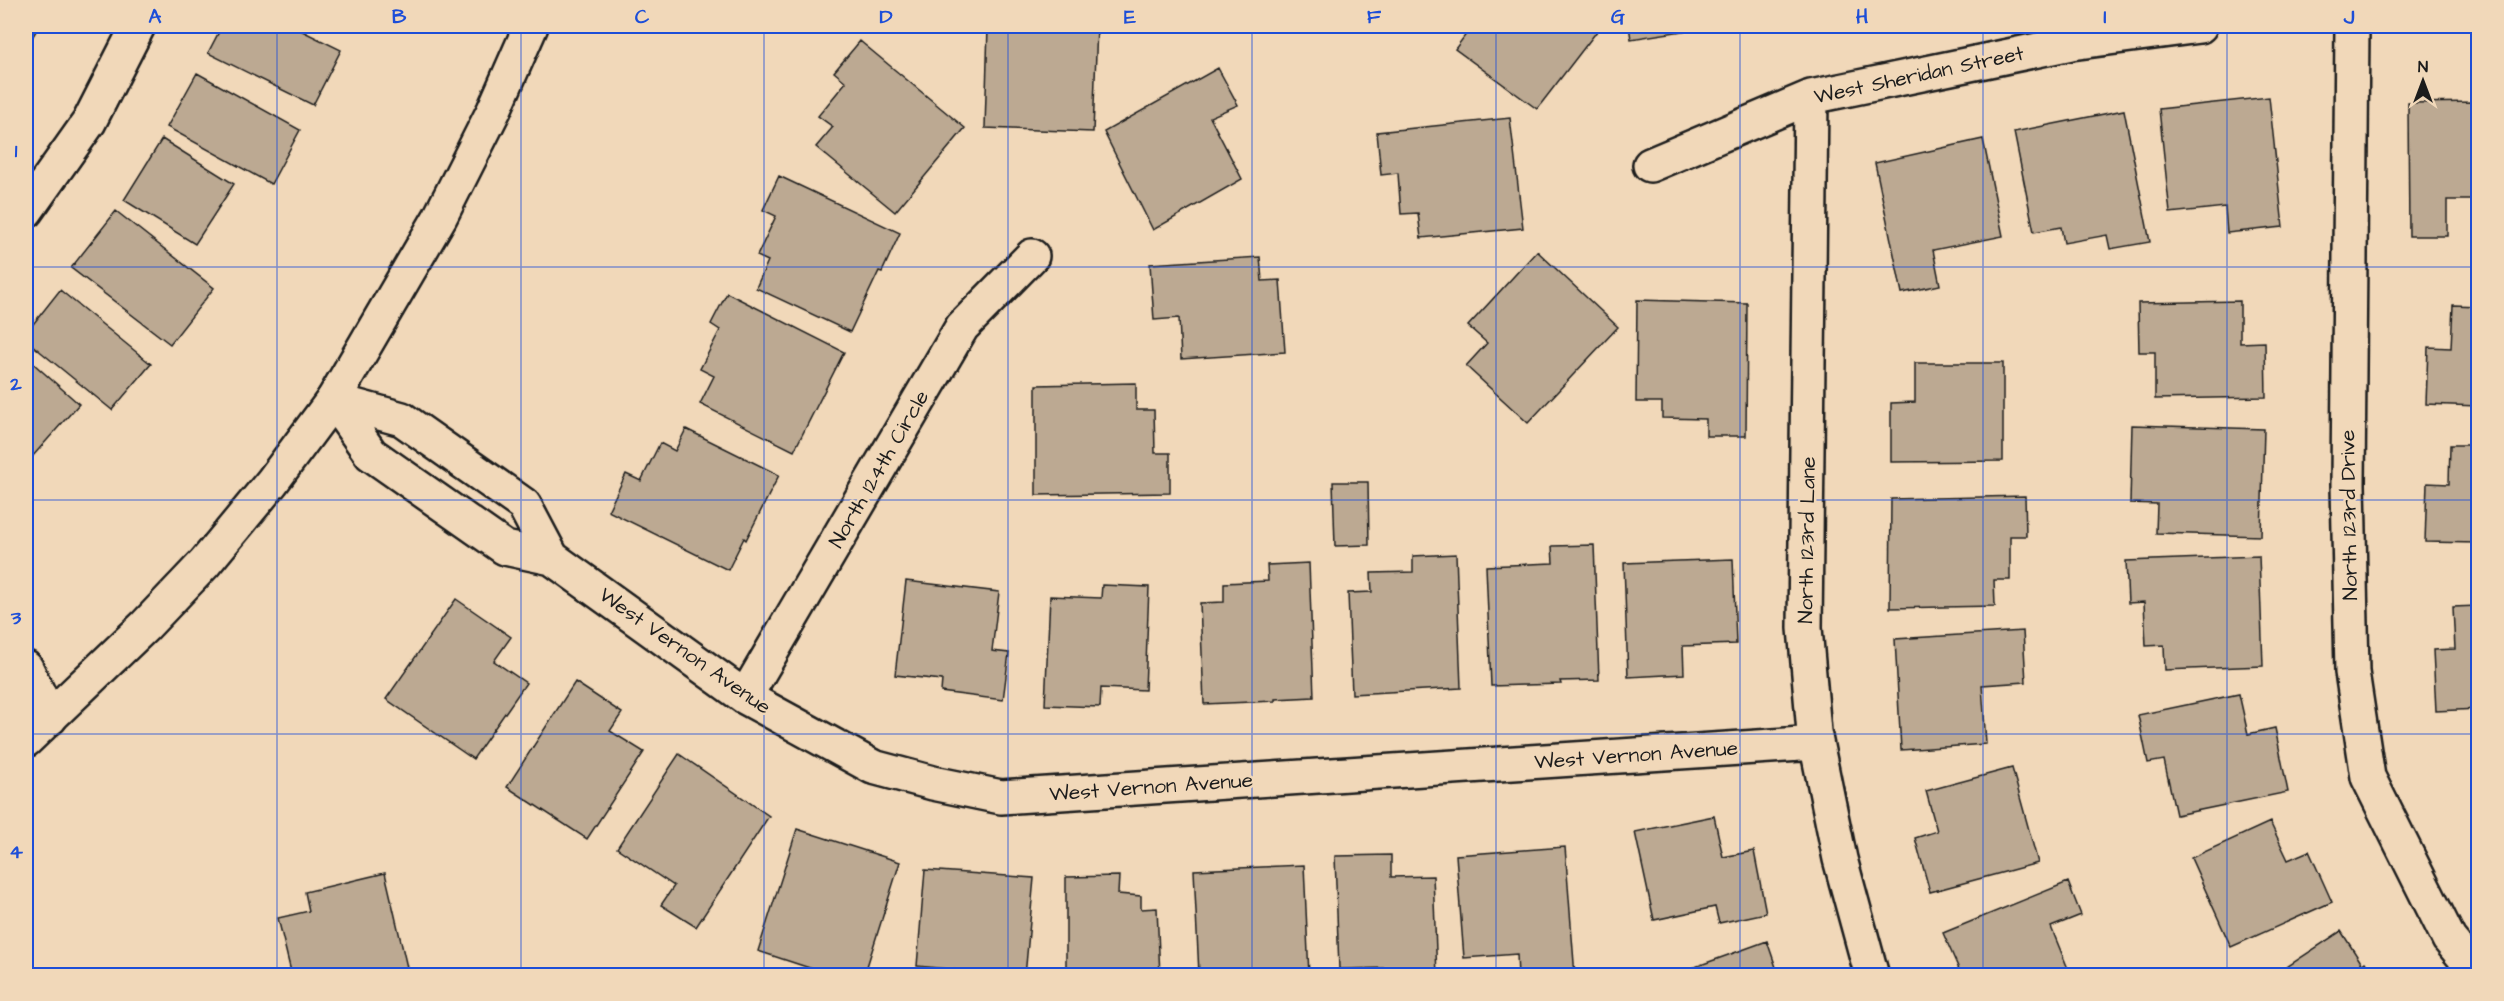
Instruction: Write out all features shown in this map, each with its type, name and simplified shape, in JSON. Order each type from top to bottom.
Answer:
[{"type":"street","points":[[26,211],[89,122],[138,26]]},
{"type":"street","points":[[26,740],[38,712],[145,626],[205,562],[272,482],[333,400],[440,217],[494,110],[531,26]]},
{"type":"street","name":"West Sheridan Street","points":[[1650,165],[1811,97],[2071,44],[2200,26]]},
{"type":"street","name":"North 123rd Drive","points":[[2352,26],[2348,484],[2352,672],[2368,777],[2449,939],[2478,974]]},
{"type":"street","name":"North 123rd Lane","points":[[1811,97],[1805,628],[1816,743],[1840,860],[1872,975]]},
{"type":"street","name":"North 124th Circle","points":[[745,697],[962,327],[1032,256]]},
{"type":"street","name":"West Vernon Avenue","points":[[333,400],[402,419],[524,505],[552,558]]},
{"type":"street","name":"West Vernon Avenue","points":[[333,400],[371,454],[505,548],[552,558],[745,697],[873,766],[933,783],[1001,798],[1816,743]]},
{"type":"street","points":[[26,668],[38,712]]},
{"type":"building","points":[[26,26],[39,26],[30,41],[26,39]]},
{"type":"building","points":[[222,26],[292,26],[341,50],[313,105],[208,53]]},
{"type":"building","points":[[1097,26],[1093,132],[985,128],[988,27]]},
{"type":"building","points":[[1466,26],[1601,26],[1537,109],[1455,49],[1470,29]]},
{"type":"building","points":[[1629,26],[1715,26],[1631,39]]},
{"type":"building","points":[[860,41],[965,128],[895,212],[816,147],[833,127],[818,116],[846,82],[834,72]]},
{"type":"building","points":[[1218,68],[1238,105],[1210,117],[1242,179],[1153,230],[1104,132]]},
{"type":"building","points":[[197,73],[300,130],[271,184],[167,127]]},
{"type":"building","points":[[2269,97],[2283,227],[2227,233],[2225,207],[2170,213],[2159,109]]},
{"type":"building","points":[[2478,102],[2478,200],[2447,200],[2447,236],[2409,236],[2408,103]]},
{"type":"building","points":[[2124,110],[2150,242],[2110,249],[2107,235],[2064,243],[2061,227],[2034,232],[2014,132]]},
{"type":"building","points":[[1510,118],[1523,228],[1421,238],[1418,213],[1401,214],[1398,173],[1381,175],[1377,132]]},
{"type":"building","points":[[162,139],[234,184],[195,244],[124,200]]},
{"type":"building","points":[[1983,139],[2003,236],[1933,250],[1940,285],[1902,293],[1875,163]]},
{"type":"building","points":[[779,176],[900,233],[850,332],[756,288],[768,261],[757,256],[776,216],[763,210]]},
{"type":"building","points":[[116,211],[214,288],[170,344],[71,268]]},
{"type":"building","points":[[1537,251],[1618,327],[1528,423],[1466,366],[1487,343],[1468,326]]},
{"type":"building","points":[[1260,257],[1262,281],[1280,280],[1285,352],[1181,359],[1179,318],[1154,320],[1150,264]]},
{"type":"building","points":[[60,290],[151,364],[112,410],[26,340],[26,333]]},
{"type":"building","points":[[727,293],[844,352],[794,451],[700,404],[714,376],[700,369],[720,330],[711,324]]},
{"type":"building","points":[[1637,300],[1747,303],[1746,436],[1706,436],[1706,419],[1662,418],[1662,402],[1636,402]]},
{"type":"building","points":[[2240,301],[2240,343],[2265,342],[2266,397],[2155,399],[2155,352],[2139,352],[2138,303]]},
{"type":"building","points":[[2453,305],[2478,306],[2478,406],[2426,404],[2428,347],[2451,348]]},
{"type":"building","points":[[26,357],[79,404],[32,457],[26,451]]},
{"type":"building","points":[[1915,363],[2003,363],[2003,461],[1891,462],[1891,403],[1915,402]]},
{"type":"building","points":[[1136,383],[1136,410],[1154,410],[1155,453],[1170,453],[1170,493],[1036,495],[1036,385]]},
{"type":"building","points":[[2132,425],[2264,429],[2261,536],[2156,533],[2157,504],[2130,503]]},
{"type":"building","points":[[686,429],[779,475],[728,570],[608,511],[626,474],[641,481],[660,443],[675,451]]},
{"type":"building","points":[[2450,445],[2478,445],[2478,543],[2425,542],[2427,483],[2449,484]]},
{"type":"building","points":[[1333,482],[1368,482],[1369,545],[1335,546]]},
{"type":"building","points":[[2025,496],[2026,536],[2010,536],[2010,580],[1994,580],[1995,606],[1890,608],[1891,499]]},
{"type":"building","points":[[1594,545],[1599,680],[1560,681],[1561,684],[1491,686],[1486,566],[1553,563],[1552,546]]},
{"type":"building","points":[[1456,554],[1461,688],[1352,694],[1348,593],[1372,592],[1371,573],[1413,572],[1413,556]]},
{"type":"building","points":[[2259,556],[2263,666],[2165,670],[2164,645],[2146,646],[2144,602],[2128,603],[2126,561]]},
{"type":"building","points":[[1733,559],[1736,644],[1683,646],[1684,674],[1628,677],[1624,563]]},
{"type":"building","points":[[1309,563],[1314,697],[1204,704],[1200,603],[1224,602],[1224,583],[1268,581],[1267,565]]},
{"type":"building","points":[[906,581],[999,592],[992,651],[1009,653],[1003,700],[941,692],[942,680],[895,675]]},
{"type":"building","points":[[1102,585],[1149,587],[1145,690],[1101,688],[1100,707],[1045,705],[1050,596],[1101,598]]},
{"type":"building","points":[[456,599],[511,637],[494,661],[526,683],[473,759],[386,699]]},
{"type":"building","points":[[2478,606],[2478,709],[2436,711],[2433,650],[2455,649],[2453,607]]},
{"type":"building","points":[[2023,631],[2026,682],[1982,685],[1986,744],[1901,750],[1895,639]]},
{"type":"building","points":[[575,682],[622,713],[610,731],[644,752],[587,839],[507,787]]},
{"type":"building","points":[[2239,694],[2248,734],[2275,728],[2288,792],[2176,815],[2164,760],[2148,763],[2138,715]]},
{"type":"building","points":[[679,754],[769,816],[696,927],[661,905],[674,886],[617,848]]},
{"type":"building","points":[[2012,768],[2038,863],[1930,892],[1915,838],[1937,831],[1926,791]]},
{"type":"building","points":[[1714,816],[1723,857],[1754,851],[1766,913],[1719,923],[1715,907],[1654,920],[1635,832]]},
{"type":"building","points":[[2270,822],[2288,860],[2309,851],[2332,902],[2231,947],[2191,858]]},
{"type":"building","points":[[797,829],[900,862],[864,976],[834,976],[758,951]]},
{"type":"building","points":[[1565,847],[1575,976],[1518,976],[1517,954],[1464,958],[1456,855]]},
{"type":"building","points":[[1391,855],[1391,877],[1433,876],[1437,976],[1388,976],[1388,968],[1339,969],[1335,856]]},
{"type":"building","points":[[1304,865],[1309,976],[1254,976],[1254,972],[1199,974],[1194,870]]},
{"type":"building","points":[[925,870],[1034,878],[1025,976],[968,976],[968,971],[917,966]]},
{"type":"building","points":[[385,873],[409,976],[292,976],[278,918],[309,911],[305,892]]},
{"type":"building","points":[[1119,876],[1118,894],[1141,896],[1141,909],[1157,908],[1160,976],[1066,976],[1066,877]]},
{"type":"building","points":[[2068,882],[2081,915],[2051,927],[2071,976],[1962,976],[1943,933]]},
{"type":"building","points":[[2341,931],[2362,964],[2365,962],[2374,976],[2273,976]]},
{"type":"building","points":[[1767,941],[1779,976],[1670,976]]}]
